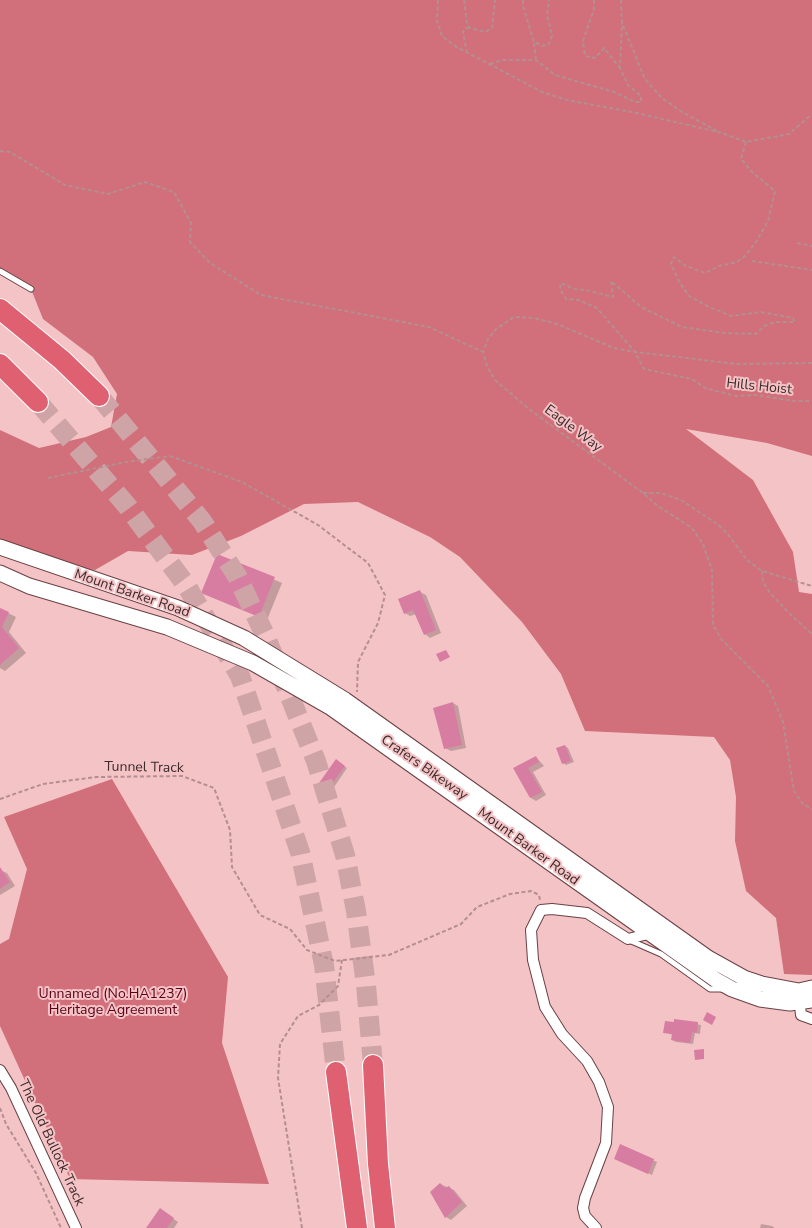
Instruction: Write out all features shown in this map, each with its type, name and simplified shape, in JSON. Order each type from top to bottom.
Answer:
[{"type":"highway","points":[[0,309],[62,360],[99,396]]},
{"type":"highway","points":[[0,364],[38,402]]},
{"type":"highway","points":[[372,1065],[378,1164],[385,1228]]},
{"type":"highway","points":[[336,1072],[357,1228]]},
{"type":"main road","name":"Mount Barker Road","points":[[0,547],[178,608],[225,629],[260,648],[358,710],[653,927],[732,989],[760,999],[806,995]]},
{"type":"main road","name":"Mount Barker Road","points":[[0,573],[29,586],[167,627],[253,663],[330,707],[653,927],[744,978],[806,995]]},
{"type":"main road","points":[[253,663],[260,648]]},
{"type":"street","points":[[596,1228],[585,1216],[583,1208],[606,1143],[608,1107],[593,1071],[552,1021],[542,997],[533,960],[532,924],[541,910],[552,909],[587,913],[628,939],[636,938],[653,927]]},
{"type":"street","points":[[806,995],[802,1015],[812,1019]]},
{"type":"street","name":"The Old Bullock Track","points":[[0,1070],[11,1088],[76,1228]]},
{"type":"lane","points":[[0,271],[31,289]]},
{"type":"lane","points":[[628,939],[637,945],[650,948],[661,954],[710,989],[732,989]]},
{"type":"path","points":[[438,0],[437,21],[442,36],[467,53],[542,92],[567,100],[637,112],[722,133],[746,142],[789,134],[812,114]]},
{"type":"path","points":[[464,0],[467,23],[470,28]]},
{"type":"path","points":[[467,53],[463,32],[465,28],[485,32],[492,28],[495,0]]},
{"type":"path","points":[[523,0],[522,6],[534,42],[536,60]]},
{"type":"path","points":[[534,42],[543,46],[549,44],[552,36],[547,15],[549,0]]},
{"type":"path","points":[[490,64],[502,60],[536,60],[555,75],[641,102],[641,96],[628,85],[620,68],[604,48],[594,58],[585,56],[582,42],[594,9],[594,0]]},
{"type":"path","points":[[620,68],[621,0]]},
{"type":"path","points":[[622,23],[645,79],[662,98],[682,112],[722,133]]},
{"type":"path","name":"Hills Hoist","points":[[746,142],[741,159],[751,171],[775,191],[768,221],[756,242],[745,256],[737,262],[719,266],[705,273],[684,265],[674,257],[671,264],[689,296],[707,306],[731,316],[761,312],[792,318],[795,322],[775,322],[764,326],[756,334],[725,333],[682,327],[641,307],[610,281],[613,297],[574,289],[561,283],[560,289],[566,299],[579,300],[597,308],[635,352],[644,369],[692,379],[705,388],[736,396],[756,395],[794,401],[812,401]]},
{"type":"path","points":[[0,151],[10,152],[65,185],[108,194],[145,182],[174,192],[191,223],[190,242],[210,263],[261,294],[430,327],[483,352],[488,339],[496,329],[514,317],[534,318],[558,324],[614,348],[635,352],[737,364],[812,363]]},
{"type":"path","points":[[798,243],[812,246]]},
{"type":"path","points":[[752,261],[812,270]]},
{"type":"path","name":"Eagle Way","points":[[483,352],[487,366],[495,380],[579,447],[658,506],[692,528],[703,544],[712,570],[713,625],[722,640],[768,686],[783,722],[794,791],[803,804],[812,809]]},
{"type":"path","points":[[48,478],[126,462],[170,456],[242,482],[318,525],[344,543],[368,563],[385,595],[378,623],[358,662],[358,710]]},
{"type":"path","points":[[643,493],[661,493],[681,500],[702,513],[727,533],[747,560],[762,571],[812,586]]},
{"type":"path","points":[[762,571],[763,582],[770,593],[812,634]]},
{"type":"path","name":"Tunnel Track","points":[[0,799],[43,784],[96,776],[182,776],[214,788],[230,830],[232,868],[260,915],[290,929],[308,950],[335,961],[389,955],[461,924],[477,907],[510,894],[531,891],[539,895],[541,910]]},
{"type":"path","points":[[302,1228],[278,1078],[280,1044],[298,1016],[319,1005],[338,986],[342,960]]},
{"type":"path","points":[[0,1108],[6,1124],[36,1173],[61,1228]]},
{"type":"green space","points":[[0,0],[812,0],[812,456],[767,443],[686,429],[753,480],[793,552],[799,592],[812,594],[812,975],[784,974],[776,918],[746,891],[735,841],[736,797],[730,760],[714,737],[585,731],[561,674],[522,622],[460,557],[430,537],[358,502],[304,504],[241,536],[192,555],[128,551],[95,570],[42,563],[0,547],[0,430],[39,448],[86,437],[111,427],[117,394],[93,357],[43,319],[31,289],[0,271]]},
{"type":"green space","name":"Unnamed (No.HA1237) Heritage Agreement","points":[[112,779],[228,977],[222,1043],[269,1184],[70,1179],[0,1026],[0,944],[9,939],[27,869],[4,817]]},
{"type":"building","points":[[217,554],[275,577],[259,617],[201,593]]},
{"type":"building","points":[[420,590],[436,630],[424,635],[413,610],[404,614],[398,599]]},
{"type":"building","points":[[0,608],[9,612],[2,627],[19,648],[0,665]]},
{"type":"building","points":[[446,650],[450,657],[440,662],[436,654]]},
{"type":"building","points":[[453,702],[462,745],[444,749],[433,708]]},
{"type":"building","points":[[565,745],[571,761],[562,764],[556,748]]},
{"type":"building","points":[[536,756],[539,762],[528,768],[542,792],[530,798],[513,768]]},
{"type":"building","points":[[336,759],[345,766],[328,789],[319,783]]},
{"type":"building","points":[[0,867],[10,882],[0,889]]},
{"type":"building","points":[[707,1012],[716,1017],[712,1025],[703,1020]]},
{"type":"building","points":[[674,1019],[698,1022],[697,1033],[692,1032],[690,1043],[671,1040],[672,1034],[663,1033],[665,1021],[674,1022]]},
{"type":"building","points":[[704,1049],[704,1059],[695,1060],[694,1050]]},
{"type":"building","points":[[620,1144],[654,1159],[648,1174],[614,1159]]},
{"type":"building","points":[[440,1183],[445,1188],[449,1186],[462,1202],[445,1218],[430,1192]]},
{"type":"building","points":[[160,1208],[174,1218],[167,1228],[146,1228]]},
{"type":"tunnel","points":[[99,396],[202,521],[237,576],[265,635],[316,761],[345,855],[356,911],[366,985],[373,1065]]},
{"type":"tunnel","points":[[38,402],[128,507],[186,585],[240,676],[300,852],[324,965],[336,1072]]}]
